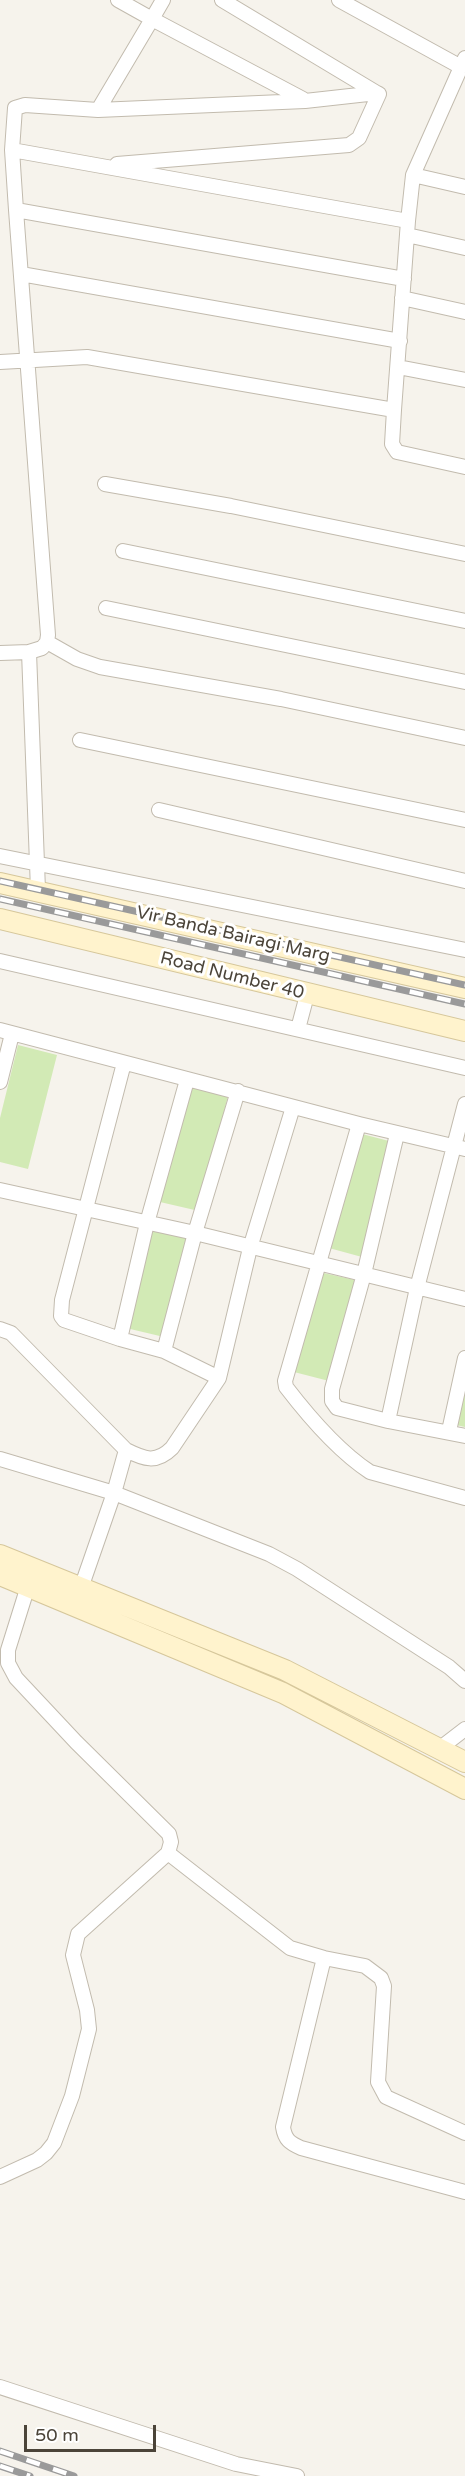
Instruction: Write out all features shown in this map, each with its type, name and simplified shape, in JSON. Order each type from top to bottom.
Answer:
[{"type":"street","points":[[118,0],[305,101]]},
{"type":"street","points":[[98,110],[163,0]]},
{"type":"street","points":[[222,0],[377,93]]},
{"type":"street","points":[[339,0],[463,63],[414,175],[402,298],[392,444],[397,452],[465,467]]},
{"type":"street","points":[[0,653],[29,652],[42,648],[47,642],[25,360],[12,150],[13,112],[19,106],[25,105],[98,110],[305,101],[377,93]]},
{"type":"street","points":[[97,166],[349,145],[359,138],[379,94],[377,93]]},
{"type":"street","points":[[12,150],[408,228],[465,248]]},
{"type":"street","points":[[414,175],[465,186]]},
{"type":"street","points":[[16,210],[404,279]]},
{"type":"street","points":[[21,274],[400,341]]},
{"type":"street","points":[[402,298],[465,312]]},
{"type":"street","points":[[0,362],[87,357],[394,410]]},
{"type":"street","points":[[398,367],[465,380]]},
{"type":"street","points":[[105,484],[231,506],[465,554]]},
{"type":"street","points":[[123,551],[465,621]]},
{"type":"street","points":[[106,608],[465,682]]},
{"type":"street","points":[[47,642],[77,659],[100,667],[281,699],[465,738]]},
{"type":"street","points":[[29,652],[38,890]]},
{"type":"street","points":[[80,740],[465,820]]},
{"type":"street","points":[[159,810],[465,881]]},
{"type":"street","points":[[0,856],[465,949]]},
{"type":"street","name":"Vir Banda Bairagi Marg","points":[[0,883],[465,988]]},
{"type":"street","name":"Road Number 40","points":[[0,919],[465,1032]]},
{"type":"street","points":[[0,961],[465,1068]]},
{"type":"street","points":[[298,1029],[307,994]]},
{"type":"street","points":[[0,1082],[6,1032],[397,1134],[460,1148]]},
{"type":"street","points":[[124,1063],[62,1300],[61,1316],[64,1320],[164,1351],[219,1378]]},
{"type":"street","points":[[120,1339],[147,1223],[187,1080]]},
{"type":"street","points":[[164,1351],[195,1233],[238,1091]]},
{"type":"street","points":[[388,1421],[417,1288],[460,1148],[465,1104]]},
{"type":"street","points":[[0,1329],[11,1333],[126,1450],[151,1460],[166,1454],[219,1378],[250,1248],[293,1107]]},
{"type":"street","points":[[359,1124],[285,1381],[286,1387],[319,1426],[360,1466],[370,1472],[465,1498]]},
{"type":"street","points":[[397,1134],[364,1274],[336,1374],[332,1401],[337,1408],[388,1421],[449,1431],[465,1436]]},
{"type":"street","points":[[0,1190],[195,1233],[465,1299]]},
{"type":"street","points":[[449,1431],[465,1358]]},
{"type":"street","points":[[81,1588],[114,1493],[126,1450]]},
{"type":"street","points":[[0,1459],[114,1493],[238,1541],[297,1569],[449,1667],[465,1681]]},
{"type":"street","points":[[0,1555],[285,1670],[465,1762]]},
{"type":"street","points":[[0,1575],[283,1693],[465,1789]]},
{"type":"street","points":[[0,2177],[46,2154],[54,2143],[72,2096],[89,2029],[87,2010],[73,1955],[78,1934],[168,1853],[171,1842],[169,1834],[76,1742],[16,1678],[8,1663],[8,1650],[28,1586]]},
{"type":"street","points":[[440,1749],[465,1729]]},
{"type":"street","points":[[168,1853],[281,1942],[299,1952],[365,1966],[381,1978],[384,1986],[378,2082],[386,2097],[465,2133]]},
{"type":"street","points":[[324,1958],[283,2127],[285,2137],[302,2148],[465,2192]]},
{"type":"street","points":[[0,2387],[236,2464],[297,2476]]},
{"type":"green space","points":[[18,1045],[57,1055],[28,1169],[0,1162],[0,1118]]},
{"type":"green space","points":[[190,1087],[228,1096],[199,1211],[160,1202]]},
{"type":"green space","points":[[362,1134],[389,1141],[362,1257],[329,1248]]},
{"type":"green space","points":[[151,1227],[189,1237],[164,1337],[126,1328]]},
{"type":"green space","points":[[319,1272],[355,1280],[329,1381],[294,1372]]},
{"type":"green space","points":[[465,1389],[465,1427],[456,1425]]},
{"type":"railway","points":[[0,881],[465,985]]},
{"type":"railway","points":[[0,899],[465,1004]]},
{"type":"railway","points":[[0,2451],[74,2476]]},
{"type":"railway","points":[[0,2466],[30,2476]]}]
